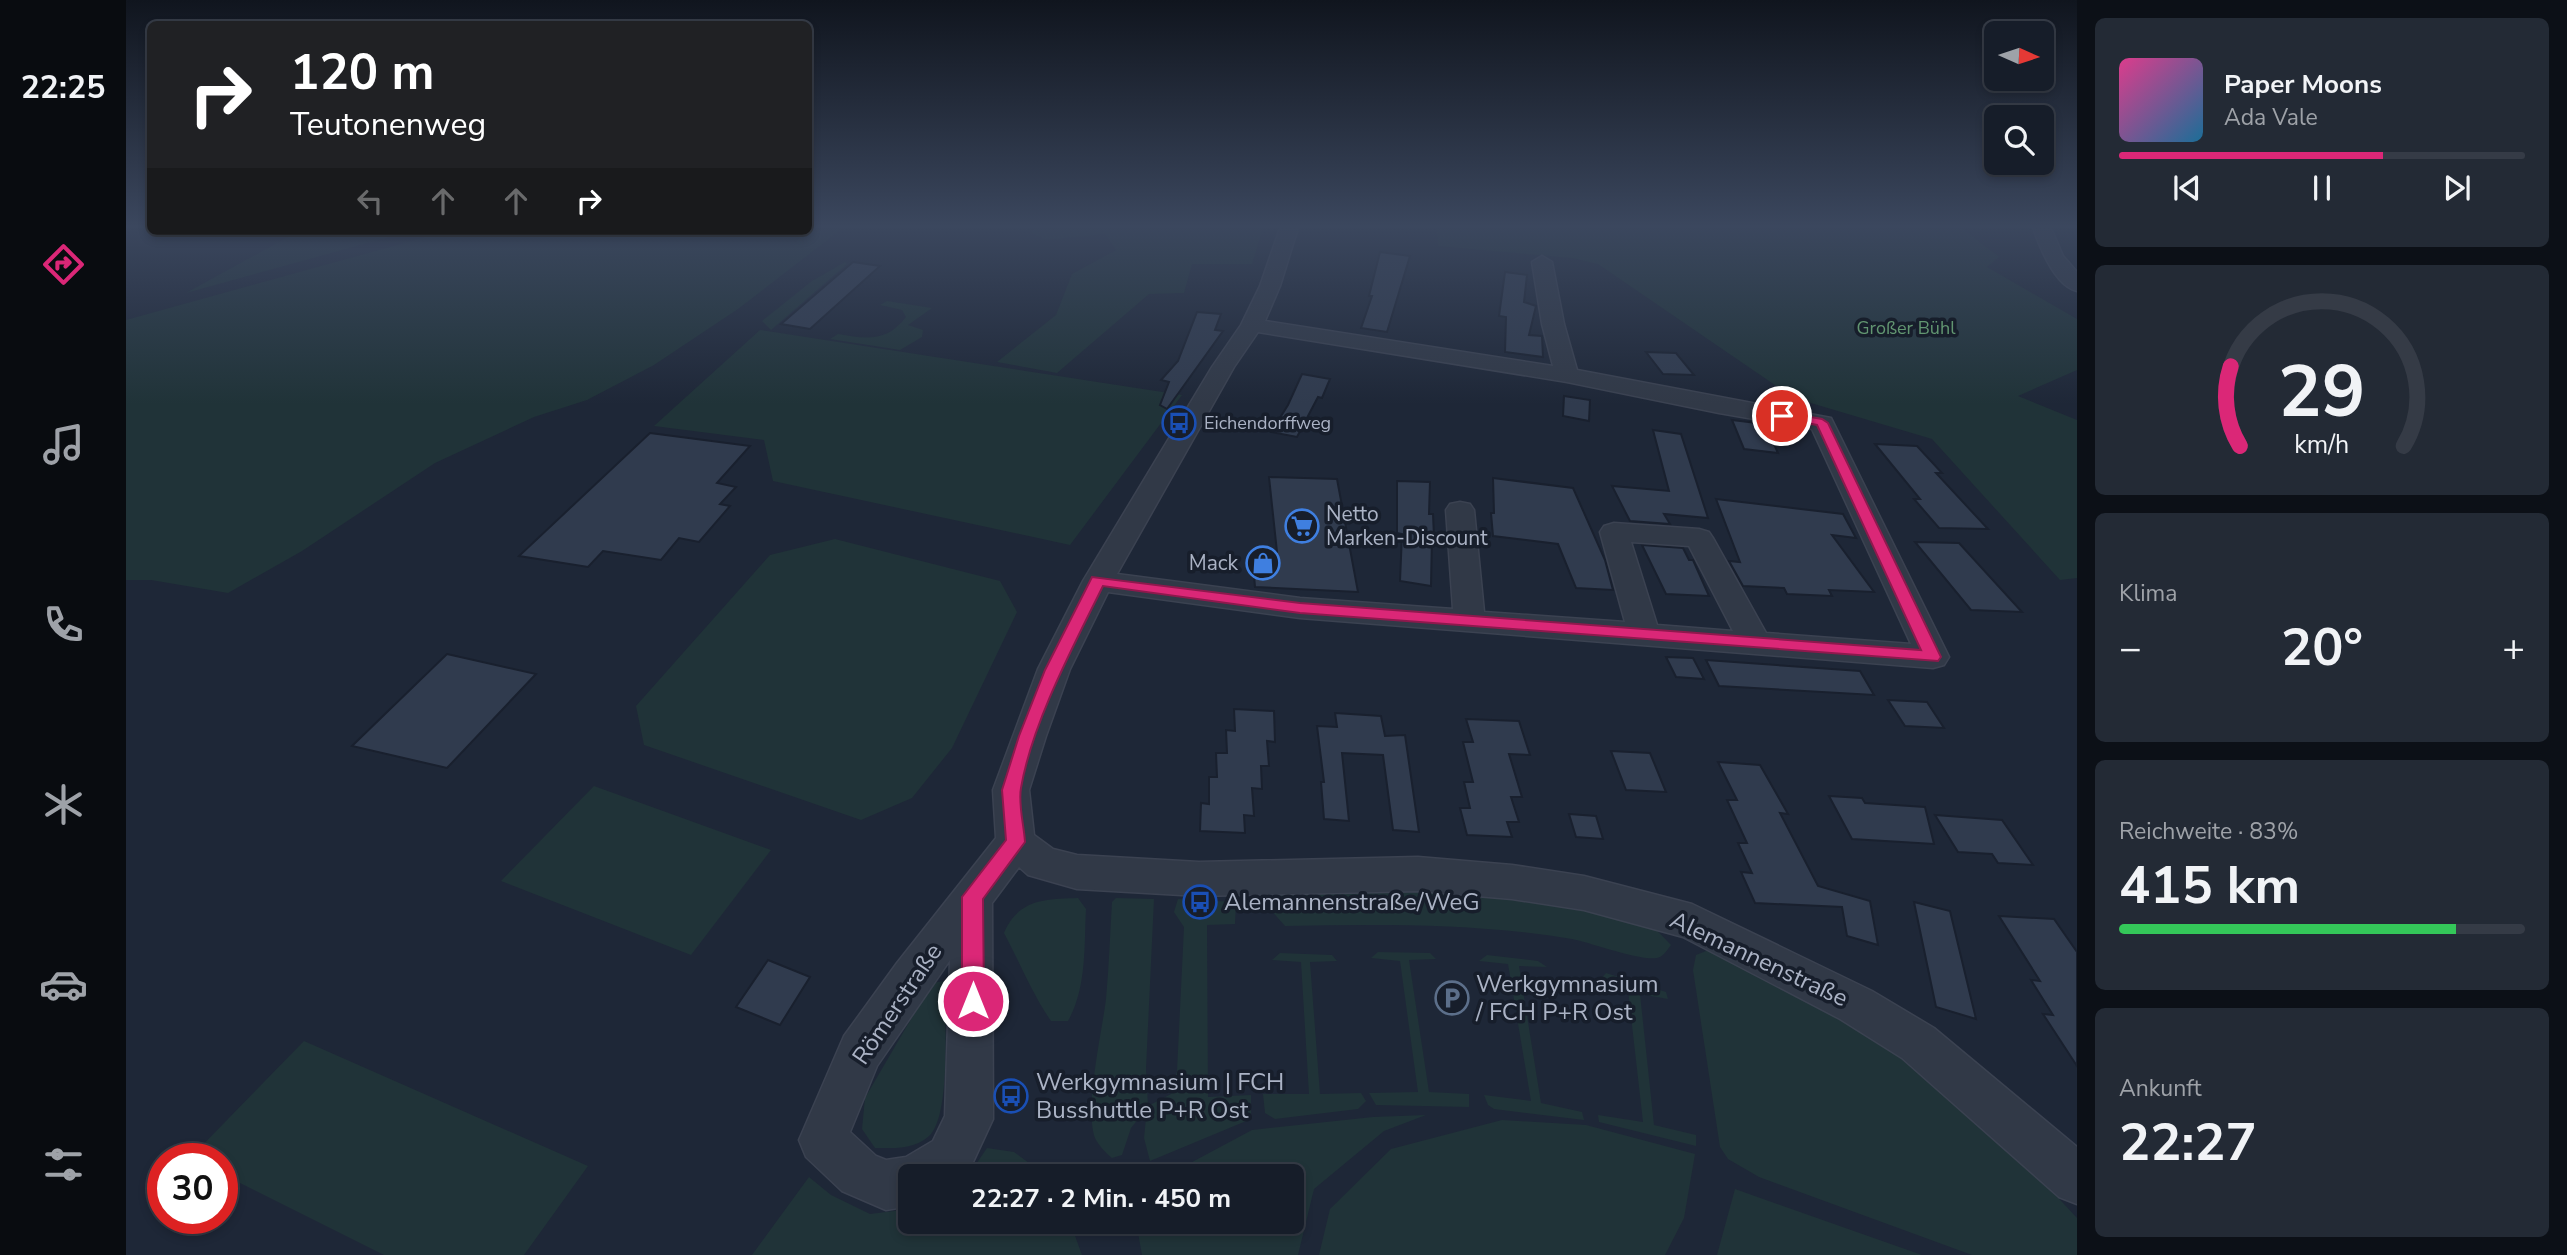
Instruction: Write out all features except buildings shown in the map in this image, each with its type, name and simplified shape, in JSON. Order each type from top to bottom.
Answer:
[{"type":"street","points":[[1016,842],[1011,790],[1028,736],[1054,670],[1098,581],[1223,367],[1252,325],[1270,287]]},
{"type":"street","points":[[1546,287],[1567,375]]},
{"type":"street","points":[[1098,581],[1300,608],[1933,657],[1822,423],[1719,406],[1567,375],[1252,325]]},
{"type":"street","points":[[1460,510],[1469,621]]},
{"type":"street","points":[[1644,635],[1614,532],[1699,538],[1755,643]]},
{"type":"street","name":"Römerstraße","points":[[898,1183],[886,1185],[859,1174],[823,1140],[860,1052],[972,897],[1016,842]]},
{"type":"street","name":"Alemannenstraße","points":[[1016,842],[1042,863],[1077,872],[1199,879],[1418,874],[1512,882],[1584,893],[1692,922],[1856,1005],[1918,1043],[2077,1179]]},
{"type":"street","name":"Römerstraße","points":[[940,1164],[950,1158],[970,1119],[972,897]]},
{"type":"green space","points":[[198,287],[209,287],[186,293]]},
{"type":"green space","points":[[247,287],[767,287],[654,365],[587,400],[534,417],[435,463],[302,551],[228,593],[151,580],[126,580],[126,320]]},
{"type":"green space","points":[[805,287],[821,287],[771,330],[762,321]]},
{"type":"green space","points":[[1067,287],[1186,287],[1184,293],[1149,294],[1057,373],[997,362],[1056,315]]},
{"type":"green space","name":"Großer Bühl","points":[[1631,287],[2021,287],[2077,319],[2077,370],[2018,396],[2077,420],[2077,578],[2060,580],[1932,439],[1794,398]]},
{"type":"green space","points":[[887,301],[932,308],[908,325],[923,330],[922,337],[900,350],[830,339],[838,334],[876,337],[891,331],[906,317],[902,310],[880,305]]},
{"type":"green space","points":[[760,330],[1182,395],[1070,545],[773,481],[764,440],[654,426]]},
{"type":"green space","points":[[835,539],[1000,581],[1017,612],[952,748],[912,798],[861,820],[644,745],[636,706],[770,555]]},
{"type":"green space","points":[[594,786],[771,850],[691,955],[501,881]]},
{"type":"green space","points":[[1387,887],[1490,892],[1641,914],[1671,945],[1661,956],[1644,958],[1572,939],[1501,930],[1393,925],[1285,926],[1270,909],[1268,901],[1285,890]]},
{"type":"green space","points":[[1078,898],[1086,909],[1079,994],[1068,1021],[1051,1021],[1004,933],[1017,913],[1025,907],[1055,899]]},
{"type":"green space","points":[[1116,898],[1154,899],[1146,1069],[1148,1106],[1171,1094],[1177,1071],[1184,927],[1174,912],[1178,899],[1236,902],[1235,924],[1207,925],[1208,1097],[1251,1095],[1251,1119],[1150,1161],[1144,1138],[1147,1108],[1131,1128],[1122,1155],[1112,1158],[1105,1152],[1095,1138],[1092,1125],[1095,1070],[1106,999],[1112,902]]},
{"type":"green space","points":[[1716,947],[1774,975],[1964,1097],[2077,1218],[2077,1255],[1972,1255],[1759,1177],[1728,1159],[1720,1147],[1693,970],[1696,955]]},
{"type":"green space","points":[[1378,952],[1430,953],[1436,959],[1409,960],[1429,1092],[1469,1094],[1469,1107],[1376,1105],[1369,1093],[1418,1092],[1400,961],[1371,958]]},
{"type":"green space","points":[[1280,953],[1332,955],[1337,961],[1310,962],[1320,1094],[1361,1093],[1366,1101],[1358,1109],[1275,1119],[1265,1113],[1263,1094],[1309,1094],[1301,962],[1272,960]]},
{"type":"green space","points":[[1487,955],[1538,961],[1547,967],[1519,966],[1541,1103],[1582,1112],[1584,1120],[1494,1109],[1488,1105],[1484,1095],[1531,1101],[1508,964],[1479,961]]},
{"type":"green space","points":[[1606,973],[1666,992],[1668,999],[1640,994],[1654,1125],[1696,1135],[1696,1146],[1599,1122],[1598,1115],[1643,1122],[1628,990],[1599,981]]},
{"type":"green space","points":[[944,981],[944,1084],[937,1122],[931,1134],[919,1143],[904,1147],[875,1148],[862,1129],[865,1098],[932,983]]},
{"type":"green space","points":[[304,1041],[588,1166],[524,1255],[384,1255],[238,1182],[238,1143],[205,1143]]},
{"type":"green space","points":[[1426,1115],[1384,1131],[1314,1189],[1304,1230],[1304,1164],[1188,1164],[1252,1130],[1373,1117]]},
{"type":"green space","points":[[1502,1120],[1586,1125],[1695,1154],[1684,1218],[1665,1255],[1319,1255],[1330,1209],[1391,1149]]},
{"type":"green space","points":[[987,1148],[1014,1152],[1030,1164],[976,1164]]},
{"type":"green space","points":[[809,1177],[831,1195],[870,1214],[898,1210],[898,1234],[1074,1234],[1082,1255],[752,1255]]},
{"type":"green space","points":[[1735,1189],[1922,1255],[1717,1255]]},
{"type":"green space","points":[[1138,1234],[1303,1234],[1298,1255],[1142,1255]]},
{"type":"place","name":"Eichendorffweg","points":[[1179,423]]},
{"type":"place","name":"Netto Marken-Discount","points":[[1302,526]]},
{"type":"place","name":"Mack","points":[[1263,563]]},
{"type":"place","name":"Alemannenstraße/WeG","points":[[1200,902]]},
{"type":"place","name":"Werkgymnasium / FCH P+R Ost","points":[[1452,998]]},
{"type":"place","name":"Werkgymnasium | FCH Busshuttle P+R Ost","points":[[1011,1096]]},
{"type":"route","points":[[973,1001],[972,897],[1016,842],[1011,790],[1028,736],[1054,670],[1098,581],[1300,608],[1933,657],[1922,639],[1822,423],[1782,416]]}]
